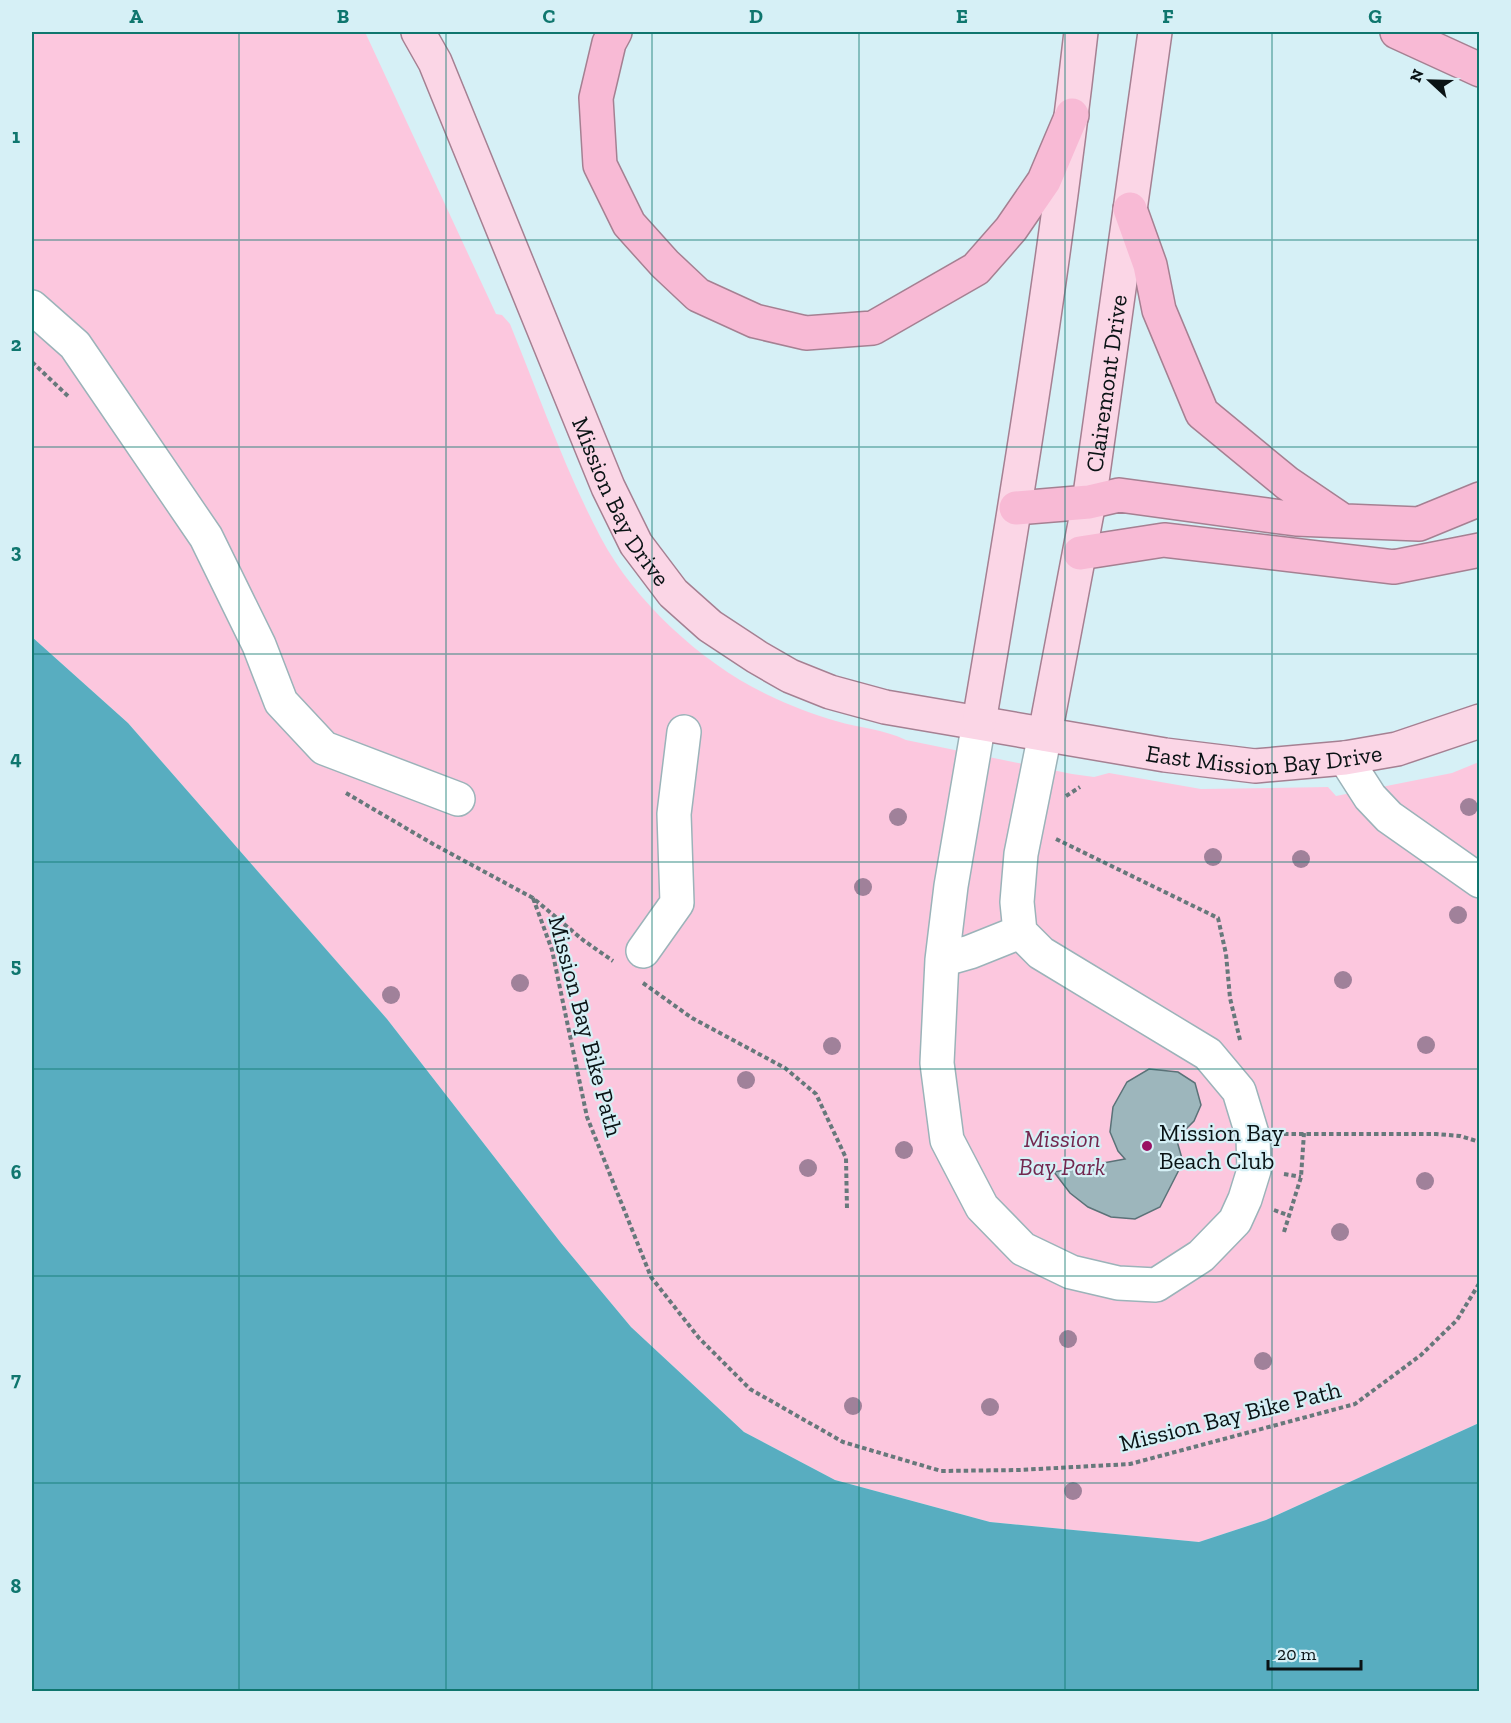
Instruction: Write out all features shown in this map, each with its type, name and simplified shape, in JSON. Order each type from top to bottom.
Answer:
[{"type":"highway","points":[[615,32],[609,43],[596,98],[600,165],[629,224],[665,264],[698,295],[755,321],[806,333],[873,328],[976,269],[1011,230],[1044,181],[1071,115]]},
{"type":"highway","points":[[1397,32],[1479,70]]},
{"type":"highway","points":[[1417,32],[1479,52]]},
{"type":"highway","points":[[1130,209],[1150,265],[1159,310],[1202,412],[1287,483],[1343,521]]},
{"type":"highway","points":[[1016,508],[1089,502],[1119,495],[1296,519],[1419,524],[1479,499]]},
{"type":"highway","points":[[1080,553],[1164,540],[1395,567],[1479,550]]},
{"type":"main road","name":"Mission Bay Drive","points":[[418,32],[435,62],[608,488],[636,544],[674,593],[710,626],[757,657],[800,680],[830,692],[885,707],[1045,734]]},
{"type":"main road","points":[[979,722],[1016,508],[1038,363],[1081,32]]},
{"type":"main road","name":"Clairemont Drive","points":[[1045,734],[1089,502],[1154,39]]},
{"type":"main road","name":"East Mission Bay Drive","points":[[1045,734],[1165,755],[1255,765],[1345,758],[1397,748],[1479,722]]},
{"type":"lane","points":[[32,307],[75,345],[206,537],[259,645],[281,702],[324,748],[458,799]]},
{"type":"lane","points":[[979,722],[951,885],[942,960],[937,1063],[947,1140],[982,1206],[1023,1249],[1071,1272],[1119,1284],[1156,1285],[1201,1256],[1235,1221],[1254,1170],[1253,1137],[1239,1091],[1208,1054],[1041,953],[1020,932],[1017,902],[1021,854],[1045,734]]},
{"type":"lane","points":[[633,965],[676,903],[674,814],[684,732]]},
{"type":"lane","points":[[1345,758],[1370,797],[1389,817],[1479,881]]},
{"type":"lane","points":[[942,960],[970,952],[1020,932]]},
{"type":"path","points":[[1059,800],[1080,787]]},
{"type":"path","points":[[1047,834],[1218,918],[1226,954],[1230,998],[1243,1049]]},
{"type":"path","name":"Mission Bay Bike Path","points":[[633,965],[583,940],[532,898],[552,951],[587,1117],[651,1277],[699,1338],[750,1389],[843,1442],[941,1471],[1019,1470],[1130,1464],[1354,1404],[1421,1355],[1457,1320],[1479,1282]]},
{"type":"path","points":[[633,965],[692,1017],[785,1068],[816,1094],[846,1158],[847,1209]]},
{"type":"path","points":[[1284,1232],[1301,1177],[1304,1133]]},
{"type":"path","points":[[1282,1134],[1436,1134],[1460,1136],[1479,1142]]},
{"type":"green space","name":"Mission Bay Park","points":[[32,32],[365,32],[496,314],[502,315],[510,324],[576,486],[615,562],[652,608],[696,649],[744,682],[768,695],[819,716],[889,733],[906,740],[1072,774],[1094,777],[1109,773],[1201,789],[1328,787],[1336,796],[1452,773],[1479,762],[1479,1423],[1266,1520],[1199,1542],[990,1522],[835,1480],[744,1432],[631,1327],[561,1243],[387,1019],[128,723],[32,637]]},
{"type":"water","points":[[32,637],[128,723],[387,1019],[561,1243],[631,1327],[744,1432],[835,1480],[990,1522],[1199,1542],[1266,1520],[1479,1423],[1479,1691],[32,1691]]},
{"type":"building","name":"Mission Bay Beach Club","points":[[1149,1069],[1178,1072],[1195,1083],[1201,1105],[1194,1121],[1183,1132],[1162,1129],[1177,1141],[1183,1162],[1160,1207],[1135,1219],[1111,1217],[1088,1207],[1070,1193],[1054,1172],[1125,1159],[1118,1151],[1110,1132],[1113,1107],[1127,1082]]},
{"type":"place","name":"Mission Bay Beach Club","points":[[1147,1146]]}]
